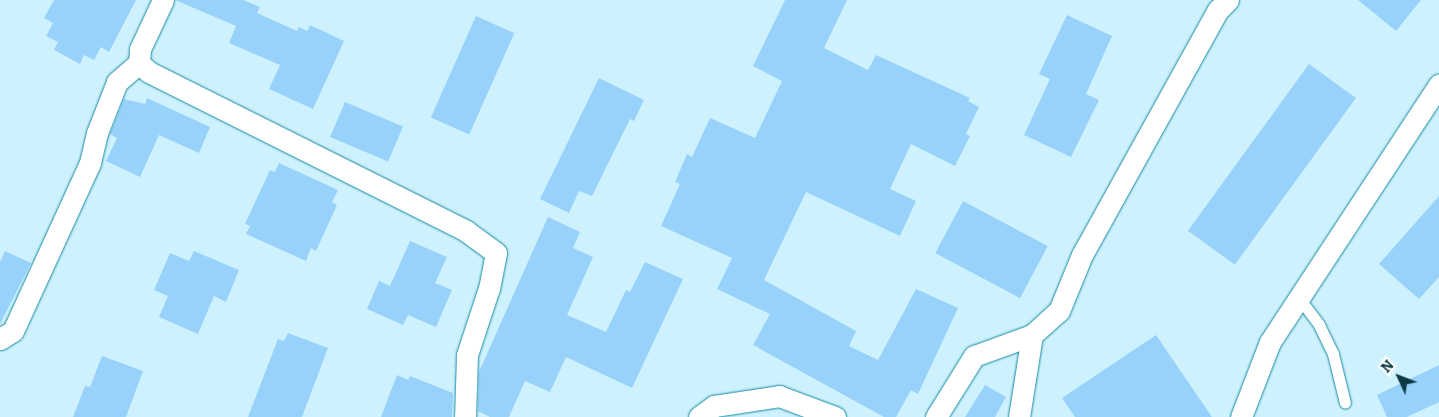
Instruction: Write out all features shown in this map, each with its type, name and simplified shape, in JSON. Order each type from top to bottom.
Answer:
[{"type":"street","points":[[0,339],[14,331],[90,163],[97,133],[117,82],[139,63],[140,49],[163,0]]},
{"type":"street","points":[[936,417],[974,356],[1032,336],[1059,311],[1082,255],[1218,10],[1228,0]]},
{"type":"street","points":[[139,63],[149,72],[466,231],[496,253],[489,288],[466,355],[465,417]]},
{"type":"street","points":[[1241,417],[1251,385],[1270,342],[1439,85]]},
{"type":"street","points":[[1019,417],[1032,336]]},
{"type":"street","points":[[699,417],[714,406],[778,396],[836,417]]},
{"type":"lane","points":[[1299,298],[1319,325],[1332,354],[1345,404]]},
{"type":"building","points":[[54,0],[136,0],[109,52],[101,47],[94,60],[84,55],[80,64],[54,50],[58,42],[46,36],[53,23],[44,18]]},
{"type":"building","points":[[175,0],[243,0],[260,7],[257,13],[297,31],[299,27],[307,31],[310,25],[344,41],[313,109],[269,89],[280,65],[229,43],[236,26]]},
{"type":"building","points":[[785,0],[847,0],[824,48],[868,70],[876,55],[970,98],[968,101],[979,107],[966,134],[970,136],[955,166],[911,144],[890,189],[916,201],[900,236],[806,192],[764,280],[856,331],[849,346],[878,360],[916,289],[958,308],[918,394],[911,390],[896,417],[884,417],[753,345],[770,314],[717,289],[732,258],[661,226],[680,184],[675,182],[687,154],[692,157],[710,118],[755,138],[782,81],[753,66]]},
{"type":"building","points":[[1358,0],[1421,0],[1396,31]]},
{"type":"building","points":[[1067,15],[1112,36],[1086,94],[1099,100],[1071,157],[1024,135],[1050,79],[1039,74]]},
{"type":"building","points":[[476,16],[514,33],[469,134],[431,117]]},
{"type":"building","points":[[1309,64],[1356,98],[1235,265],[1188,231]]},
{"type":"building","points":[[599,78],[644,100],[634,121],[630,119],[592,196],[579,191],[569,213],[540,199]]},
{"type":"building","points":[[147,98],[210,127],[199,153],[159,135],[140,177],[106,161],[117,138],[110,134],[124,99],[145,104]]},
{"type":"building","points":[[345,102],[403,127],[388,162],[330,137]]},
{"type":"building","points":[[279,163],[338,190],[332,202],[337,205],[316,251],[311,248],[306,261],[246,234],[250,226],[245,224],[270,170],[275,172]]},
{"type":"building","points":[[1439,196],[1439,277],[1419,299],[1379,264]]},
{"type":"building","points":[[963,201],[1048,246],[1020,298],[935,253]]},
{"type":"building","points":[[548,217],[580,232],[573,248],[593,257],[567,315],[606,332],[626,290],[630,292],[645,262],[683,279],[632,388],[566,357],[550,392],[525,381],[509,417],[490,417],[478,411],[479,372]]},
{"type":"building","points":[[410,241],[447,257],[435,283],[452,290],[436,327],[408,315],[403,325],[367,309],[379,281],[390,286]]},
{"type":"building","points":[[5,251],[31,263],[0,324],[0,262]]},
{"type":"building","points":[[194,251],[239,270],[226,302],[214,296],[198,334],[159,317],[168,296],[154,290],[170,253],[189,261]]},
{"type":"building","points":[[288,333],[328,348],[302,417],[248,417],[278,339],[284,341]]},
{"type":"building","points":[[1156,335],[1212,417],[1075,417],[1062,398]]},
{"type":"building","points":[[102,356],[143,371],[126,417],[73,417],[85,386],[90,387]]},
{"type":"building","points":[[1439,365],[1439,402],[1407,417],[1387,417],[1377,395]]},
{"type":"building","points":[[397,375],[408,380],[410,376],[453,393],[452,417],[381,417]]},
{"type":"building","points":[[985,385],[1006,397],[995,417],[965,417]]}]
